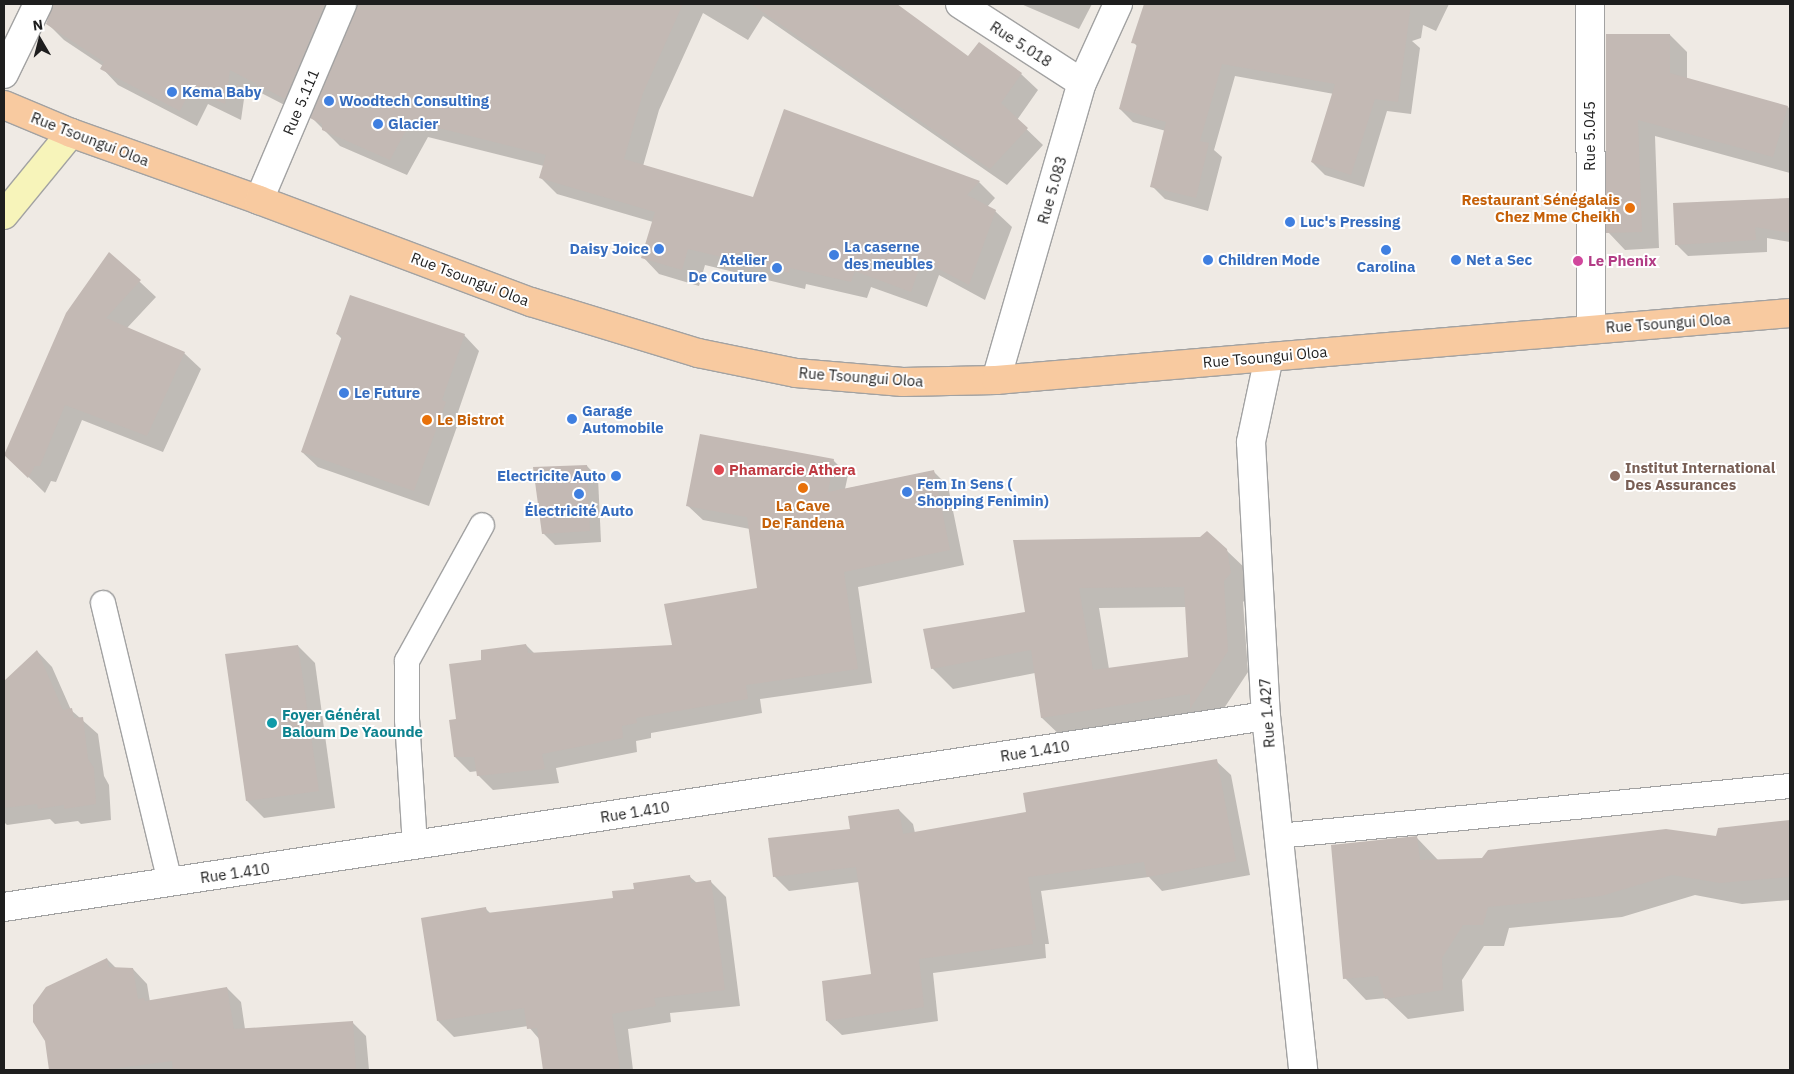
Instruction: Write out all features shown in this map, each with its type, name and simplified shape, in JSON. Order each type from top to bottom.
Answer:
[{"type":"main road","name":"Rue Tsoungui Oloa","points":[[4,105],[70,133],[260,200],[531,302],[698,353],[796,373],[903,382],[996,380],[1591,328],[1790,313]]},
{"type":"street","points":[[4,74],[38,4]]},
{"type":"street","name":"Rue 5.111","points":[[260,200],[342,4]]},
{"type":"street","name":"Rue 5.018","points":[[960,4],[1082,83]]},
{"type":"street","name":"Rue 5.083","points":[[996,380],[1082,83],[1118,4]]},
{"type":"street","name":"Rue 5.045","points":[[1590,4],[1591,328]]},
{"type":"street","points":[[4,216],[70,133]]},
{"type":"street","name":"Rue 1.427","points":[[1269,357],[1251,442],[1266,716],[1303,1070]]},
{"type":"street","name":"Rue 1.410","points":[[4,907],[1266,716]]},
{"type":"lane","points":[[415,846],[407,720],[407,661],[482,525]]},
{"type":"lane","points":[[102,603],[170,882]]},
{"type":"lane","points":[[1278,836],[1790,786]]},
{"type":"building","points":[[53,4],[325,4],[285,99],[230,70],[225,104],[191,89],[180,111],[100,69],[104,62],[46,24]]},
{"type":"building","points":[[357,4],[683,4],[643,93],[624,159],[753,197],[784,109],[980,181],[967,195],[996,210],[969,285],[922,260],[911,292],[855,271],[851,282],[790,268],[789,273],[688,249],[682,270],[641,258],[655,212],[539,178],[546,155],[411,121],[390,160],[322,130],[322,124],[310,118]]},
{"type":"building","points":[[751,4],[897,4],[968,56],[979,42],[1022,73],[1001,103],[1028,128],[990,169]]},
{"type":"building","points":[[1144,4],[1411,4],[1398,102],[1375,99],[1351,175],[1311,162],[1335,84],[1222,64],[1200,141],[1209,143],[1196,198],[1150,187],[1166,122],[1119,109],[1137,44],[1131,43]]},
{"type":"building","points":[[1606,34],[1670,34],[1670,73],[1788,106],[1773,157],[1638,120],[1642,232],[1606,233]]},
{"type":"building","points":[[1790,198],[1790,233],[1755,227],[1756,240],[1675,245],[1673,203]]},
{"type":"building","points":[[109,252],[141,280],[106,318],[185,352],[147,436],[65,405],[40,466],[35,466],[28,478],[4,455],[66,313]]},
{"type":"building","points":[[350,295],[465,334],[442,400],[446,402],[414,491],[301,452],[342,336],[336,334]]},
{"type":"building","points":[[700,434],[834,459],[828,492],[934,470],[950,550],[844,572],[858,669],[746,685],[748,699],[636,718],[637,723],[622,726],[623,738],[542,754],[545,769],[477,776],[474,757],[454,757],[449,720],[456,719],[449,664],[481,660],[481,650],[526,644],[528,653],[672,645],[664,604],[757,588],[747,517],[686,506]]},
{"type":"building","points":[[587,465],[590,531],[542,534],[533,467]]},
{"type":"building","points":[[1207,531],[1227,549],[1231,573],[1224,581],[1228,651],[1190,709],[1190,694],[1041,718],[1031,650],[931,669],[923,629],[1025,612],[1013,540],[1200,537]],"holes":[[[1184,587],[1188,657],[1093,670],[1079,588]]]},
{"type":"building","name":"Foyer Général Baloum De Yaounde","points":[[298,645],[319,791],[246,801],[225,654]]},
{"type":"building","points":[[37,650],[63,710],[72,708],[74,718],[83,717],[88,759],[94,768],[96,804],[64,809],[64,805],[38,809],[37,804],[4,808],[4,681]]},
{"type":"building","points":[[1217,759],[1236,861],[1147,877],[1144,862],[1028,877],[1036,930],[1031,930],[1033,944],[919,959],[924,1007],[826,1021],[822,981],[871,974],[856,867],[773,877],[768,838],[850,829],[848,816],[899,809],[903,834],[1026,812],[1023,793]]},
{"type":"building","points":[[1790,820],[1790,877],[1720,883],[1672,875],[1601,896],[1488,907],[1483,925],[1463,925],[1442,958],[1443,990],[1385,999],[1378,976],[1343,979],[1331,845],[1417,836],[1420,860],[1482,858],[1488,850],[1666,829],[1716,836],[1718,828]]},
{"type":"building","points":[[690,875],[691,883],[711,880],[725,990],[654,998],[656,1006],[612,1014],[620,1070],[543,1070],[537,1028],[527,1029],[524,1008],[437,1021],[421,918],[486,907],[487,913],[613,898],[612,891],[634,889],[633,883]]},
{"type":"building","points":[[107,958],[109,967],[133,968],[138,999],[144,998],[145,1001],[227,987],[234,1029],[353,1021],[356,1070],[173,1070],[172,1061],[104,1070],[49,1070],[45,1041],[33,1022],[33,1005],[46,987]]},
{"type":"place","name":"Kema Baby","points":[[172,92]]},
{"type":"place","name":"Woodtech Consulting","points":[[329,101]]},
{"type":"place","name":"Glacier","points":[[378,124]]},
{"type":"place","name":"Restaurant Sénégalais Chez Mme Cheikh","points":[[1630,208]]},
{"type":"place","name":"Luc's Pressing","points":[[1290,222]]},
{"type":"place","name":"Daisy Joice","points":[[659,249]]},
{"type":"place","name":"Carolina","points":[[1386,250]]},
{"type":"place","name":"La caserne des meubles","points":[[834,255]]},
{"type":"place","name":"Children Mode","points":[[1208,260]]},
{"type":"place","name":"Net a Sec","points":[[1456,260]]},
{"type":"place","name":"Le Phenix","points":[[1578,261]]},
{"type":"place","name":"Atelier De Couture","points":[[777,268]]},
{"type":"place","name":"Le Future","points":[[344,393]]},
{"type":"place","name":"Garage Automobile","points":[[572,419]]},
{"type":"place","name":"Le Bistrot","points":[[427,420]]},
{"type":"place","name":"Phamarcie Athera","points":[[719,470]]},
{"type":"place","name":"Electricite Auto","points":[[616,476]]},
{"type":"place","name":"Institut International Des Assurances","points":[[1615,476]]},
{"type":"place","name":"La Cave De Fandena","points":[[803,488]]},
{"type":"place","name":"Fem In Sens ( Shopping Fenimin)","points":[[907,492]]},
{"type":"place","name":"Électricité Auto","points":[[579,494]]},
{"type":"place","name":"Foyer Général Baloum De Yaounde","points":[[272,723]]}]
